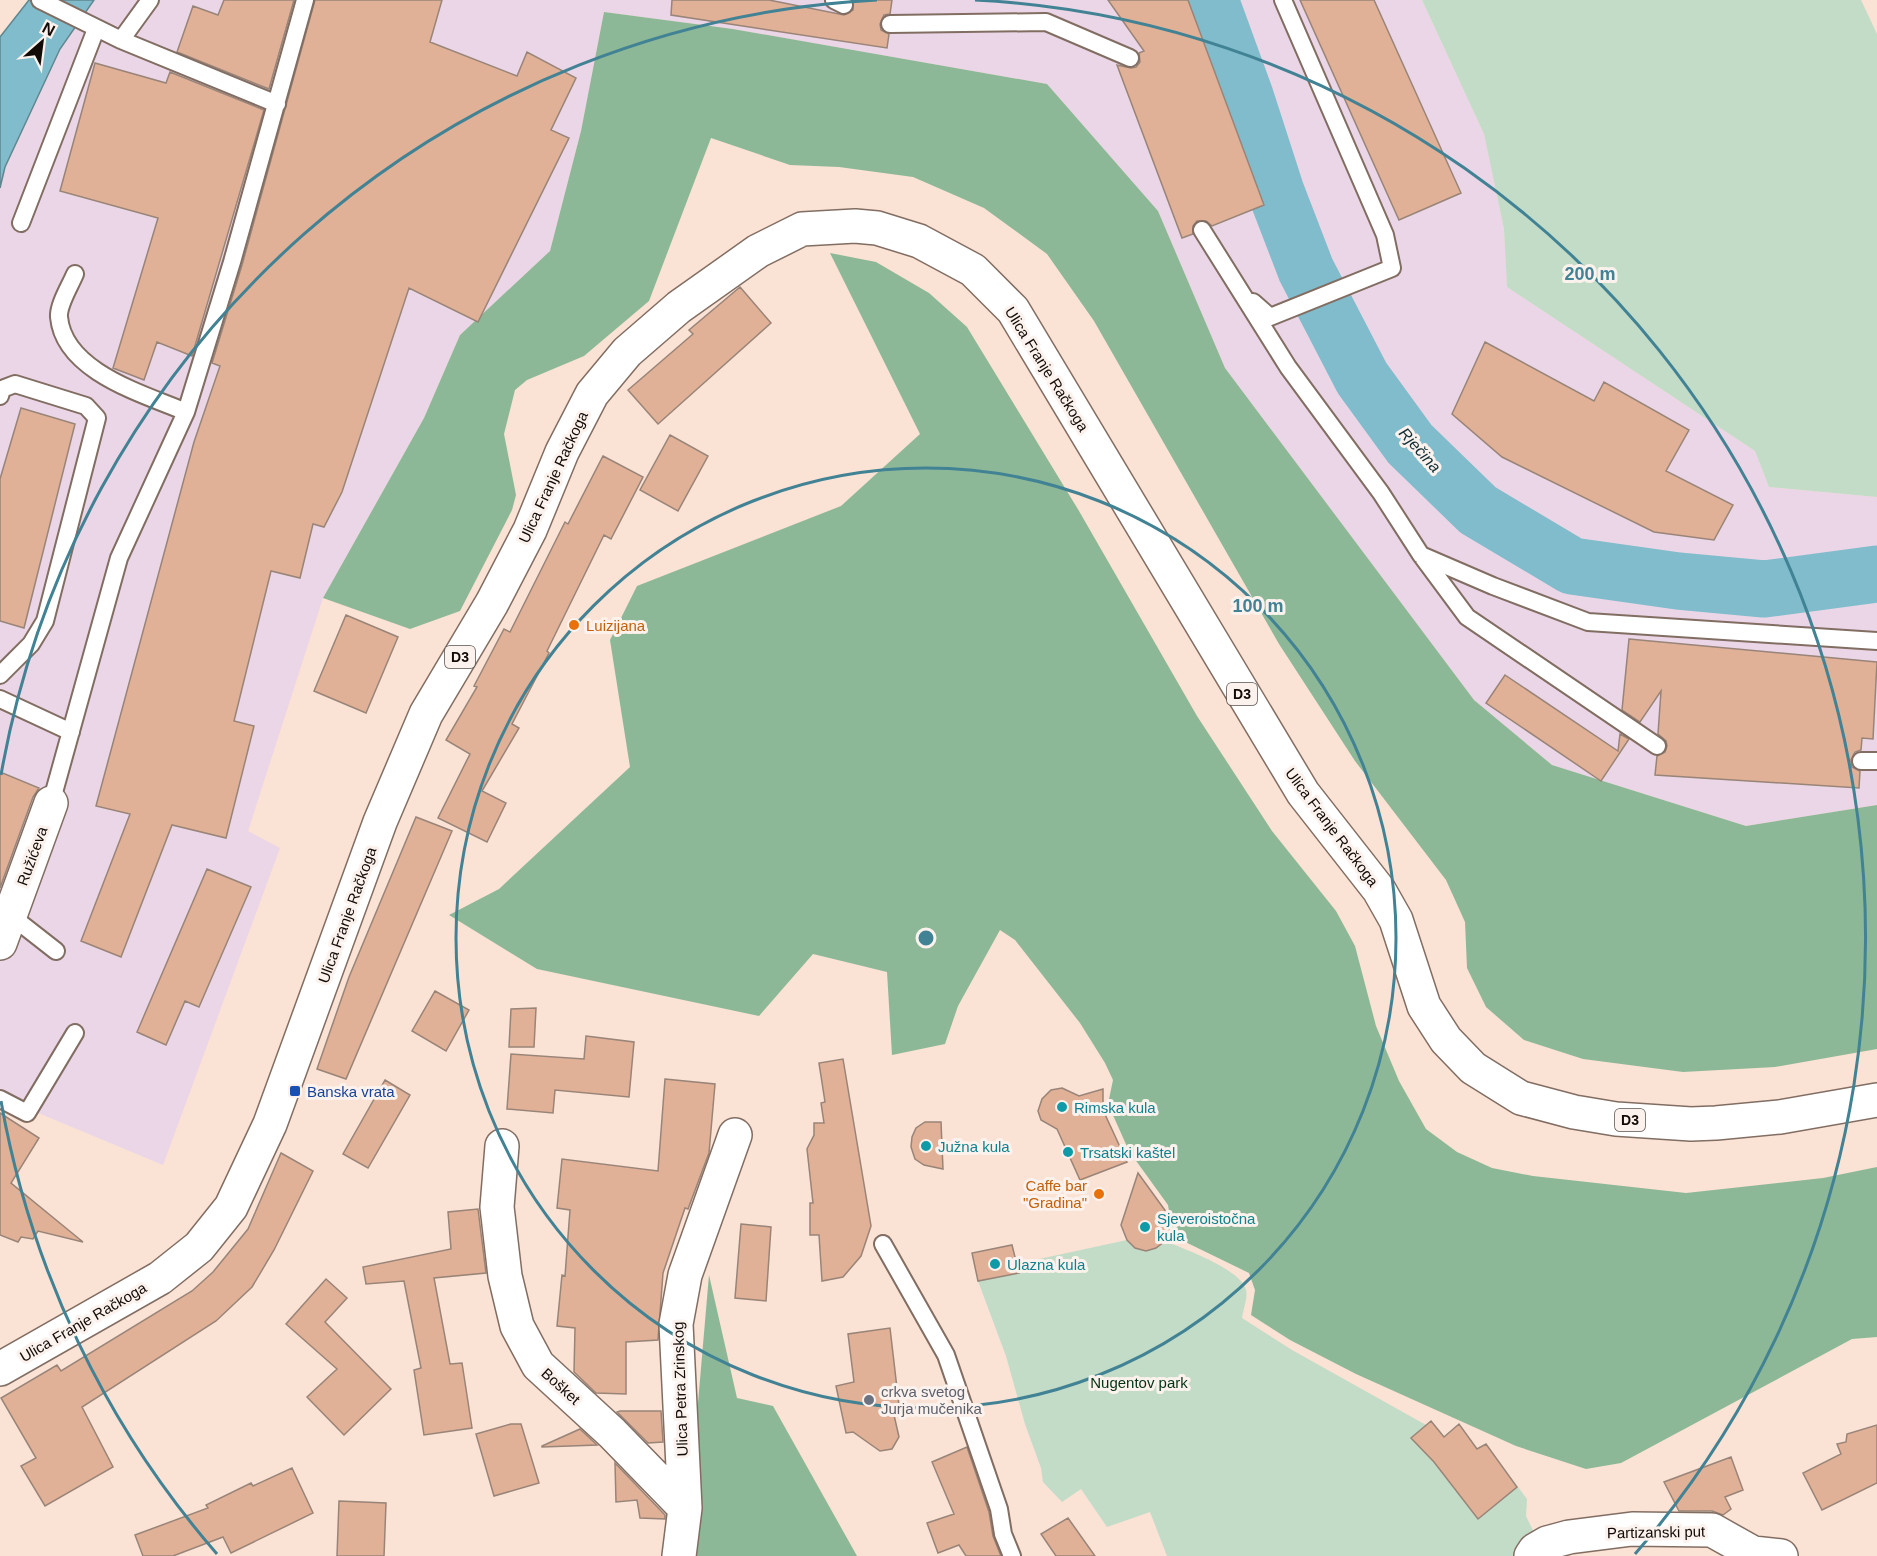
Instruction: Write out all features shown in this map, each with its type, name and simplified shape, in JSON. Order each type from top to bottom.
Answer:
[{"type":"main road","name":"Ulica Franje Račkoga","points":[[0,1369],[160,1278],[199,1246],[231,1207],[270,1124],[380,822],[426,714],[492,603],[519,551],[562,452],[592,394],[627,352],[679,307],[758,251],[802,229],[855,226],[877,228],[919,242],[941,251],[972,270],[1013,310],[1303,793],[1384,898],[1405,945],[1424,1006],[1446,1040],[1485,1078],[1521,1098],[1574,1112],[1616,1119],[1691,1125],[1780,1117],[1877,1100]]},
{"type":"main road","name":"Ružićeva","points":[[5,929],[51,803]]},
{"type":"main road","name":"Ulica Petra Zrinskog","points":[[685,1508],[676,1324],[685,1275],[735,1135]]},
{"type":"main road","name":"Bošket","points":[[502,1146],[496,1207],[505,1276],[517,1326],[538,1365],[612,1433],[685,1508]]},
{"type":"main road","points":[[679,1556],[685,1508]]},
{"type":"main road","name":"Partizanski put","points":[[1531,1556],[1535,1550],[1547,1543],[1569,1537],[1632,1530],[1712,1530],[1753,1553],[1781,1556]]},
{"type":"lane","points":[[40,0],[121,40],[278,104]]},
{"type":"lane","points":[[121,40],[150,0]]},
{"type":"lane","points":[[51,803],[119,558],[186,412],[278,104],[305,0]]},
{"type":"lane","points":[[1242,292],[1270,317],[1392,268],[1385,235],[1282,0]]},
{"type":"lane","points":[[890,24],[1046,22],[1130,58]]},
{"type":"lane","points":[[21,223],[96,29]]},
{"type":"lane","points":[[1202,230],[1288,367],[1381,493],[1420,555],[1467,617],[1657,746]]},
{"type":"lane","points":[[75,274],[59,315],[64,335],[78,356],[105,377],[186,412]]},
{"type":"lane","points":[[0,396],[2,389],[15,384],[86,406],[97,418],[45,621],[31,644],[0,675]]},
{"type":"lane","points":[[1420,555],[1588,622],[1877,641]]},
{"type":"lane","points":[[0,699],[71,732]]},
{"type":"lane","points":[[5,929],[56,951]]},
{"type":"lane","points":[[0,1098],[27,1113],[75,1033]]},
{"type":"lane","points":[[883,1244],[946,1355],[999,1509],[1003,1534],[1012,1556]]},
{"type":"shaded area","points":[[94,0],[1422,0],[1484,134],[1504,229],[1507,287],[1755,451],[1769,487],[1877,497],[1877,805],[1746,826],[1552,765],[1474,700],[1225,368],[1158,211],[1047,84],[733,29],[604,12],[581,131],[550,251],[460,335],[424,418],[323,598],[248,831],[280,848],[163,1165],[0,1097],[0,188],[5,167],[60,49]]},
{"type":"green space","points":[[1422,0],[1861,0],[1877,34],[1877,497],[1769,487],[1755,451],[1507,287],[1504,229],[1484,134]]},
{"type":"green space","points":[[604,12],[733,29],[1047,84],[1158,211],[1225,368],[1474,700],[1552,765],[1746,826],[1877,805],[1877,1049],[1775,1067],[1683,1072],[1583,1059],[1524,1040],[1486,1007],[1467,968],[1465,922],[1446,880],[1355,761],[1279,644],[1094,321],[1047,254],[984,208],[913,177],[839,167],[790,165],[711,138],[649,301],[584,356],[527,380],[515,390],[504,434],[516,495],[512,510],[460,611],[410,629],[323,598],[424,418],[460,335],[550,251],[581,131]]},
{"type":"green space","points":[[830,253],[876,262],[929,293],[967,327],[1079,511],[1197,716],[1272,831],[1336,911],[1355,946],[1376,1026],[1399,1081],[1426,1129],[1457,1152],[1492,1168],[1533,1176],[1686,1193],[1823,1178],[1877,1167],[1877,1337],[1852,1339],[1621,1463],[1586,1469],[1516,1446],[1356,1374],[1290,1340],[1251,1315],[1255,1290],[1249,1273],[1173,1236],[1168,1205],[1129,1151],[1108,1104],[1113,1080],[1105,1063],[1080,1023],[1015,940],[1000,930],[958,1006],[945,1044],[892,1055],[887,972],[813,954],[759,1016],[537,969],[449,915],[499,889],[630,767],[610,640],[637,586],[841,506],[920,434]]},
{"type":"green space","name":"Nugentov park","points":[[1127,1240],[1136,1247],[1146,1250],[1155,1248],[1165,1241],[1223,1267],[1242,1282],[1246,1290],[1242,1318],[1292,1350],[1426,1425],[1431,1422],[1444,1437],[1459,1424],[1477,1449],[1486,1444],[1527,1499],[1526,1516],[1536,1537],[1521,1556],[1167,1556],[1150,1512],[1107,1527],[1081,1489],[1062,1502],[1043,1482],[1041,1468],[1025,1424],[1006,1356],[978,1281],[1018,1273],[1016,1264]]},
{"type":"green space","points":[[709,1275],[737,1398],[773,1406],[857,1556],[693,1556],[696,1426]]},
{"type":"water","points":[[29,0],[94,0],[60,49],[5,167],[0,188],[0,37]]},
{"type":"building","points":[[224,0],[294,0],[269,89],[177,52],[193,6],[218,15]]},
{"type":"building","points":[[315,0],[442,0],[430,42],[517,76],[527,52],[576,78],[551,130],[569,138],[478,322],[409,288],[342,492],[324,527],[313,524],[300,578],[271,571],[234,721],[254,726],[226,838],[172,825],[121,957],[81,941],[130,814],[96,806],[194,442],[220,366],[212,363],[242,265]]},
{"type":"building","points":[[672,0],[769,0],[844,15],[853,10],[853,0],[892,0],[890,14],[884,15],[880,24],[881,30],[889,34],[887,48],[671,15]]},
{"type":"building","points":[[1108,0],[1188,0],[1264,205],[1212,226],[1206,221],[1197,221],[1193,226],[1193,234],[1182,238],[1117,65],[1136,67],[1140,62],[1139,53],[1144,51]]},
{"type":"building","points":[[1300,0],[1374,0],[1461,193],[1399,220]]},
{"type":"building","points":[[95,63],[166,83],[170,72],[264,110],[192,356],[157,342],[144,380],[113,368],[158,218],[60,191]]},
{"type":"building","points":[[740,287],[771,323],[658,424],[628,390],[693,334],[689,330]]},
{"type":"building","points":[[1485,342],[1594,401],[1604,382],[1689,430],[1666,471],[1733,505],[1714,540],[1654,532],[1502,457],[1452,414]]},
{"type":"building","points":[[21,408],[75,424],[24,628],[0,621],[0,479]]},
{"type":"building","points":[[670,435],[708,456],[678,511],[640,490]]},
{"type":"building","points":[[603,456],[643,477],[611,539],[604,535],[547,651],[549,653],[512,724],[519,728],[482,791],[506,803],[487,842],[438,818],[470,754],[446,740],[477,687],[474,686],[504,629],[510,632],[565,522],[568,524]]},
{"type":"building","points":[[346,615],[398,637],[366,713],[314,691]]},
{"type":"building","points":[[1629,639],[1877,662],[1873,739],[1862,738],[1861,750],[1855,752],[1851,760],[1852,767],[1860,771],[1859,788],[1655,775],[1657,756],[1665,752],[1667,746],[1666,741],[1658,734],[1661,691],[1640,722],[1622,710]]},
{"type":"building","points":[[1505,675],[1618,751],[1620,734],[1629,739],[1601,781],[1486,703]]},
{"type":"building","points":[[0,772],[39,788],[33,797],[0,888]]},
{"type":"building","points":[[416,817],[452,831],[346,1079],[317,1069],[349,977]]},
{"type":"building","points":[[207,869],[251,887],[199,1007],[185,1001],[166,1045],[137,1032]]},
{"type":"building","points":[[435,991],[469,1010],[446,1051],[412,1031]]},
{"type":"building","points":[[536,1008],[534,1047],[509,1047],[511,1009]]},
{"type":"building","points":[[586,1036],[634,1042],[629,1097],[555,1090],[553,1113],[507,1109],[511,1054],[584,1059]]},
{"type":"building","points":[[843,1059],[871,1226],[861,1256],[843,1277],[822,1281],[819,1235],[810,1235],[810,1203],[813,1203],[807,1149],[814,1135],[814,1123],[824,1123],[821,1103],[825,1102],[819,1063]]},
{"type":"building","points":[[665,1079],[715,1084],[709,1153],[688,1209],[685,1208],[663,1273],[658,1340],[626,1342],[626,1394],[596,1393],[574,1372],[575,1328],[557,1326],[562,1275],[565,1276],[570,1210],[557,1208],[562,1159],[658,1171]]},
{"type":"building","points":[[385,1080],[410,1095],[368,1168],[343,1154]]},
{"type":"building","points":[[1062,1088],[1079,1096],[1103,1089],[1103,1110],[1127,1162],[1080,1180],[1057,1129],[1041,1120],[1038,1111],[1042,1099],[1051,1090]]},
{"type":"building","points":[[0,1113],[39,1138],[11,1183],[83,1242],[38,1231],[33,1239],[21,1237],[18,1242],[0,1235]]},
{"type":"building","name":"Južna kula","points":[[925,1122],[941,1122],[943,1169],[924,1165],[915,1159],[911,1147],[912,1137],[916,1128]]},
{"type":"building","points":[[281,1153],[313,1171],[274,1250],[252,1287],[216,1321],[82,1407],[113,1467],[45,1506],[21,1466],[36,1458],[1,1398],[57,1365],[61,1371],[192,1291],[213,1272],[248,1229]]},
{"type":"building","name":"Sjeveroistočna kula","points":[[1138,1173],[1172,1220],[1165,1241],[1156,1248],[1146,1251],[1135,1248],[1127,1240],[1121,1225]]},
{"type":"building","points":[[478,1209],[486,1273],[434,1278],[450,1364],[462,1363],[472,1428],[424,1435],[414,1370],[421,1368],[404,1281],[366,1284],[363,1267],[451,1249],[448,1212]]},
{"type":"building","points":[[741,1224],[771,1227],[766,1301],[735,1298]]},
{"type":"building","name":"Ulazna kula","points":[[1012,1245],[1019,1273],[978,1281],[972,1253]]},
{"type":"building","points":[[326,1279],[347,1298],[325,1322],[391,1389],[344,1435],[307,1397],[337,1369],[286,1324]]},
{"type":"building","name":"crkva svetog Jurja mučenika","points":[[890,1328],[900,1414],[894,1415],[899,1437],[892,1449],[880,1451],[853,1432],[846,1433],[836,1386],[854,1382],[848,1334]]},
{"type":"building","points":[[661,1411],[663,1442],[648,1443],[617,1412]]},
{"type":"building","points":[[1431,1421],[1444,1437],[1459,1424],[1477,1449],[1486,1444],[1517,1487],[1478,1519],[1434,1462],[1411,1438]]},
{"type":"building","points":[[511,1424],[521,1424],[539,1483],[494,1496],[476,1434]]},
{"type":"building","points":[[1877,1425],[1877,1483],[1822,1510],[1803,1473],[1841,1454],[1837,1444],[1846,1442],[1847,1434]]},
{"type":"building","points":[[580,1429],[597,1445],[542,1447],[542,1446]]},
{"type":"building","points":[[967,1447],[1001,1556],[966,1556],[959,1545],[938,1553],[927,1523],[954,1514],[932,1462]]},
{"type":"building","points":[[1731,1457],[1743,1490],[1725,1497],[1731,1509],[1723,1515],[1712,1511],[1679,1511],[1664,1482]]},
{"type":"building","points":[[615,1463],[665,1515],[665,1519],[640,1518],[637,1500],[616,1502]]},
{"type":"building","points":[[292,1468],[313,1513],[231,1553],[223,1537],[173,1556],[143,1556],[135,1535],[208,1508],[206,1505],[251,1483],[253,1486]]},
{"type":"building","points":[[339,1501],[386,1503],[384,1556],[337,1556]]},
{"type":"building","points":[[1068,1518],[1095,1556],[1056,1556],[1041,1534]]},
{"type":"waterway","name":"Rječina","points":[[1210,0],[1245,96],[1276,192],[1306,270],[1362,378],[1410,444],[1478,510],[1572,566],[1678,581],[1764,589],[1877,574]]},
{"type":"place","name":"Luizijana","points":[[574,625]]},
{"type":"place","name":"Banska vrata","points":[[295,1091]]},
{"type":"place","name":"Rimska kula","points":[[1062,1107]]},
{"type":"place","name":"Južna kula","points":[[926,1146]]},
{"type":"place","name":"Trsatski kaštel","points":[[1068,1152]]},
{"type":"place","name":"Caffe bar \"Gradina\"","points":[[1099,1194]]},
{"type":"place","name":"Sjeveroistočna kula","points":[[1145,1227]]},
{"type":"place","name":"Ulazna kula","points":[[995,1264]]},
{"type":"place","name":"crkva svetog Jurja mučenika","points":[[869,1400]]}]
